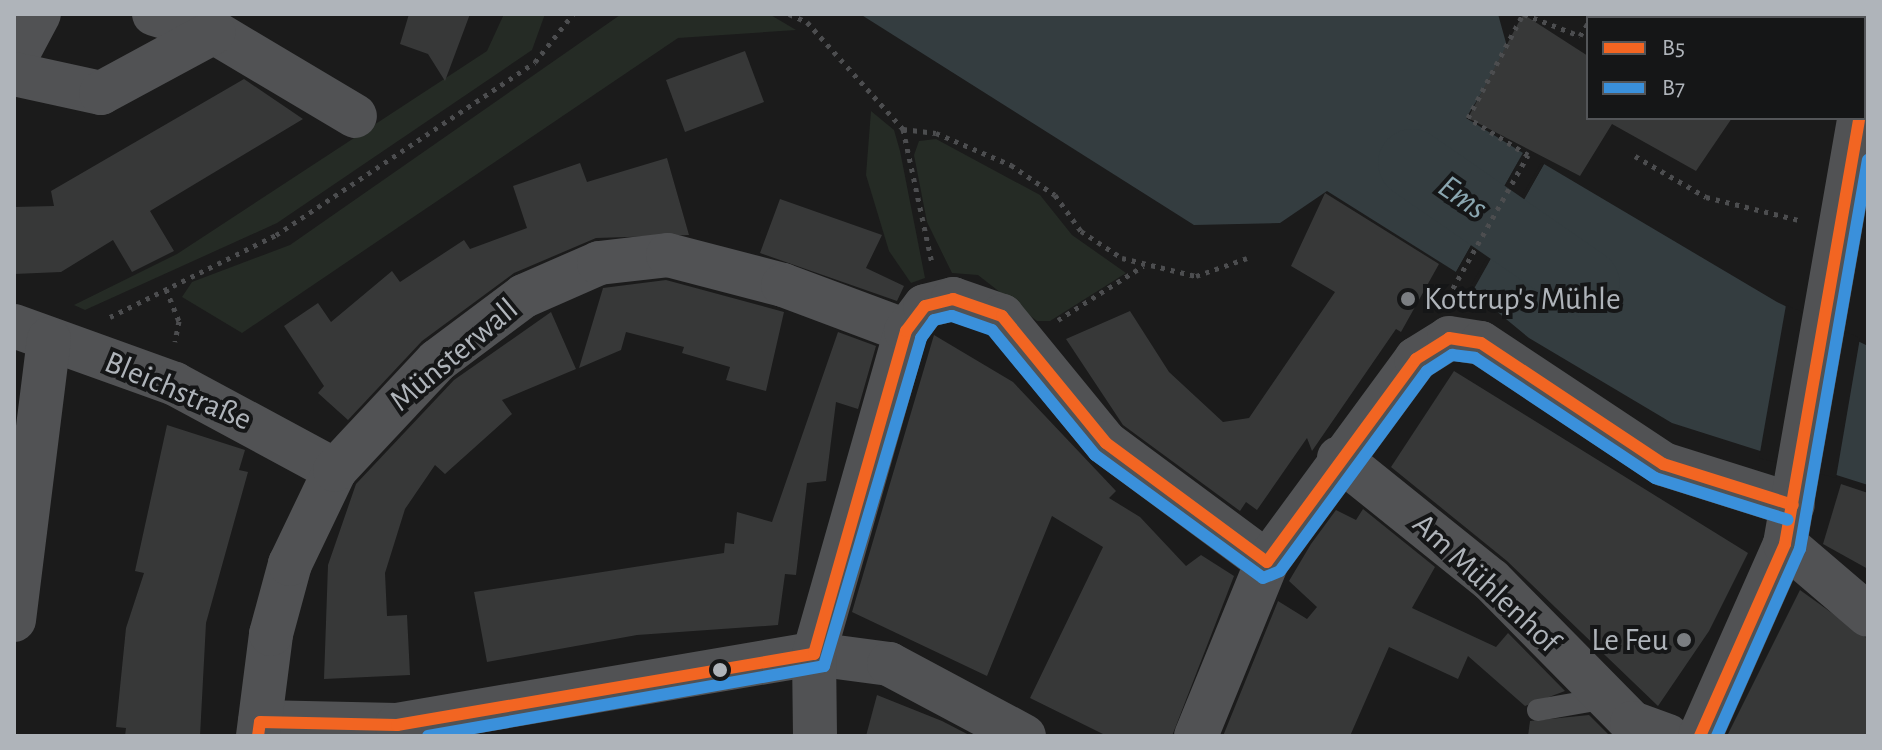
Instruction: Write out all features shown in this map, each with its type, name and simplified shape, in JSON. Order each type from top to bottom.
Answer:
[{"type":"street","points":[[14,61],[39,14]]},
{"type":"street","points":[[154,14],[214,32],[355,116]]},
{"type":"street","points":[[14,74],[101,93],[214,32]]},
{"type":"street","points":[[1700,736],[1792,507],[1859,120]]},
{"type":"street","name":"Münsterwall","points":[[259,729],[271,634],[290,564],[335,470],[384,412],[479,327],[567,273],[629,255],[708,264],[906,331]]},
{"type":"street","points":[[815,736],[814,654],[906,331],[925,306],[953,299],[1002,316],[1106,443],[1267,562]]},
{"type":"street","points":[[14,620],[32,332]]},
{"type":"street","name":"Bleichstraße","points":[[32,332],[167,381],[335,470]]},
{"type":"street","points":[[1196,736],[1267,562],[1339,458],[1416,359],[1460,337],[1481,343],[1663,464],[1792,507],[1868,615]]},
{"type":"street","name":"Am Mühlenhof","points":[[1339,458],[1491,580],[1632,723],[1668,736]]},
{"type":"street","points":[[259,729],[397,725],[814,654],[889,664],[1024,736]]},
{"type":"lane","points":[[1538,710],[1607,698]]},
{"type":"path","points":[[32,332],[166,289],[276,235],[535,62],[573,14]]},
{"type":"path","points":[[789,14],[807,22],[903,129],[922,238],[953,299]]},
{"type":"path","points":[[1448,296],[1528,155],[1468,118],[1523,14],[1580,36],[1586,26]]},
{"type":"path","points":[[903,129],[936,133],[1011,165],[1055,195],[1081,231],[1143,266],[1196,276],[1247,258]]},
{"type":"path","points":[[1635,156],[1706,197],[1840,227]]},
{"type":"path","points":[[1023,341],[1143,266]]},
{"type":"path","points":[[166,289],[179,321],[167,381]]},
{"type":"shaded area","points":[[504,14],[545,14],[532,50],[277,223],[85,310],[74,305],[177,254],[487,51]]},
{"type":"shaded area","points":[[769,14],[796,30],[678,38],[242,333],[182,297],[192,282],[290,245],[620,15]]},
{"type":"shaded area","points":[[871,111],[894,130],[900,151],[925,278],[911,283],[889,251],[866,175]]},
{"type":"shaded area","points":[[936,139],[1040,195],[1072,235],[1126,273],[1050,321],[1037,321],[978,275],[952,273],[927,222],[914,155],[919,141]]},
{"type":"water","points":[[860,14],[1498,14],[1508,50],[1466,118],[1523,153],[1456,272],[1327,191],[1280,223],[1194,225]]},
{"type":"water","points":[[1544,164],[1777,302],[1868,346],[1868,485],[1672,423],[1529,338],[1472,291]]},
{"type":"pier","points":[[1523,153],[1459,274],[1454,276],[1456,272]]},
{"type":"pier","points":[[1541,163],[1544,164],[1471,294],[1469,289]]},
{"type":"pier","points":[[1786,305],[1860,338],[1836,478],[1759,458]]},
{"type":"building","points":[[409,14],[470,14],[445,81],[428,54],[400,44]]},
{"type":"building","points":[[1523,14],[1586,55],[1586,120],[1731,120],[1696,171],[1612,124],[1580,176],[1468,118]]},
{"type":"building","points":[[745,51],[764,102],[685,132],[666,80]]},
{"type":"building","points":[[244,79],[303,119],[150,211],[174,251],[132,272],[113,240],[61,272],[14,274],[14,207],[54,206],[51,191]]},
{"type":"building","points":[[667,158],[689,235],[596,238],[514,273],[422,341],[348,420],[318,393],[324,386],[284,326],[318,303],[331,322],[392,271],[400,282],[464,240],[470,249],[527,228],[513,186],[580,163],[587,182]]},
{"type":"building","points":[[1325,193],[1439,264],[1401,332],[1396,329],[1312,451],[1307,438],[1257,510],[1246,502],[1240,511],[1123,425],[1066,339],[1130,311],[1169,372],[1223,422],[1249,418],[1335,292],[1291,266]]},
{"type":"building","points":[[780,199],[882,235],[866,268],[904,286],[897,301],[760,253]]},
{"type":"building","points":[[666,280],[784,312],[766,391],[726,380],[730,367],[682,353],[684,347],[626,332],[621,350],[579,368],[603,288]]},
{"type":"building","points":[[551,312],[576,369],[502,400],[512,414],[445,474],[435,465],[405,509],[385,573],[387,616],[407,615],[410,675],[324,679],[328,565],[356,484],[454,380]]},
{"type":"building","points":[[838,332],[876,346],[858,409],[836,402],[826,481],[807,483],[796,575],[785,574],[778,625],[637,635],[487,662],[474,592],[724,553],[725,543],[734,544],[737,512],[772,522]]},
{"type":"building","points":[[934,335],[1013,382],[1116,491],[1109,498],[1140,517],[1186,566],[1201,555],[1234,576],[1172,736],[1107,736],[1030,698],[1103,547],[1052,516],[987,676],[852,612]]},
{"type":"building","points":[[1454,371],[1748,553],[1709,631],[1658,706],[1507,561],[1391,467]]},
{"type":"building","points":[[167,425],[245,450],[239,470],[248,472],[206,623],[200,736],[125,736],[126,728],[116,727],[126,628],[144,573],[135,571]]},
{"type":"building","points":[[1841,484],[1868,493],[1868,569],[1823,544]]},
{"type":"building","points":[[1363,509],[1435,567],[1412,608],[1496,647],[1508,633],[1565,691],[1525,706],[1468,656],[1458,679],[1389,647],[1350,736],[1223,736],[1278,601],[1307,619],[1317,607],[1289,581],[1311,544],[1336,510],[1356,520]]},
{"type":"building","points":[[1800,590],[1868,639],[1868,736],[1727,736]]},
{"type":"building","points":[[877,695],[942,721],[971,736],[866,736]]},
{"type":"building","points":[[1589,715],[1610,736],[1528,736],[1530,721]]},
{"type":"waterway","name":"Ems","points":[[1412,163],[1585,283]]},
{"type":"transit line","name":"B5","points":[[1700,736],[1785,544],[1859,120]]},
{"type":"transit line","name":"B7","points":[[1717,736],[1800,549],[1868,160]]},
{"type":"transit line","name":"B5","points":[[258,736],[260,722],[397,725],[814,654],[906,331],[925,306],[953,299],[1002,316],[1106,443],[1267,562],[1416,359],[1449,338],[1481,343],[1663,464],[1793,505]]},
{"type":"transit line","name":"B7","points":[[428,736],[824,666],[921,338],[934,320],[952,316],[992,330],[1095,455],[1263,578],[1280,571],[1427,371],[1452,355],[1475,358],[1655,478],[1788,520]]},
{"type":"place","name":"Kottrup's Mühle","points":[[1408,299]]},
{"type":"place","name":"Le Feu","points":[[1684,640]]}]
